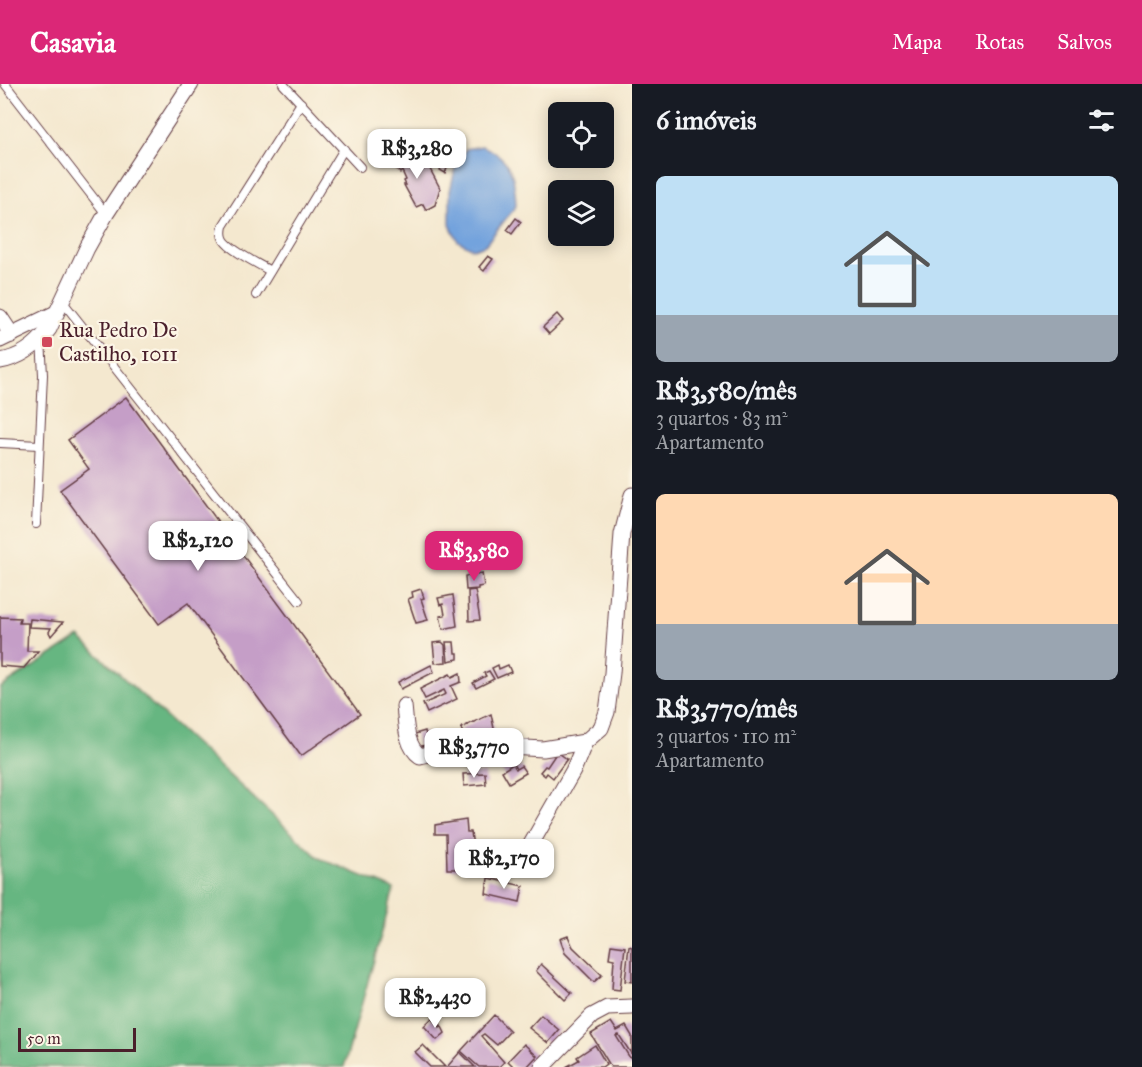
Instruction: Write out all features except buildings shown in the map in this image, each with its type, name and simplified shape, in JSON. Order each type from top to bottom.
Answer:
[{"type":"street","points":[[0,361],[25,352],[49,329],[87,248],[106,214],[191,84]]},
{"type":"street","points":[[0,317],[6,338],[60,307]]},
{"type":"street","points":[[530,846],[573,771],[585,742],[601,728],[607,712],[622,534],[632,495]]},
{"type":"street","points":[[404,706],[409,741],[414,751],[420,756],[457,747],[477,745],[543,749],[585,742]]},
{"type":"street","points":[[542,1067],[592,1016],[607,1008],[632,1008]]},
{"type":"lane","points":[[5,84],[106,214]]},
{"type":"lane","points":[[284,84],[360,167]]},
{"type":"lane","points":[[270,271],[229,246],[221,233],[223,226],[301,104]]},
{"type":"lane","points":[[256,295],[344,149]]},
{"type":"lane","points":[[60,307],[298,602]]},
{"type":"lane","points":[[36,524],[43,375],[41,339]]},
{"type":"lane","points":[[0,443],[39,445]]},
{"type":"green space","points":[[79,637],[319,858],[394,889],[344,1067],[0,1067],[0,688]]},
{"type":"water","points":[[482,146],[500,156],[510,169],[516,206],[485,245],[473,249],[458,241],[450,225],[450,191],[456,165],[466,149]]},
{"type":"place","name":"Rua Pedro De Castilho, 1011","points":[[47,342]]}]
